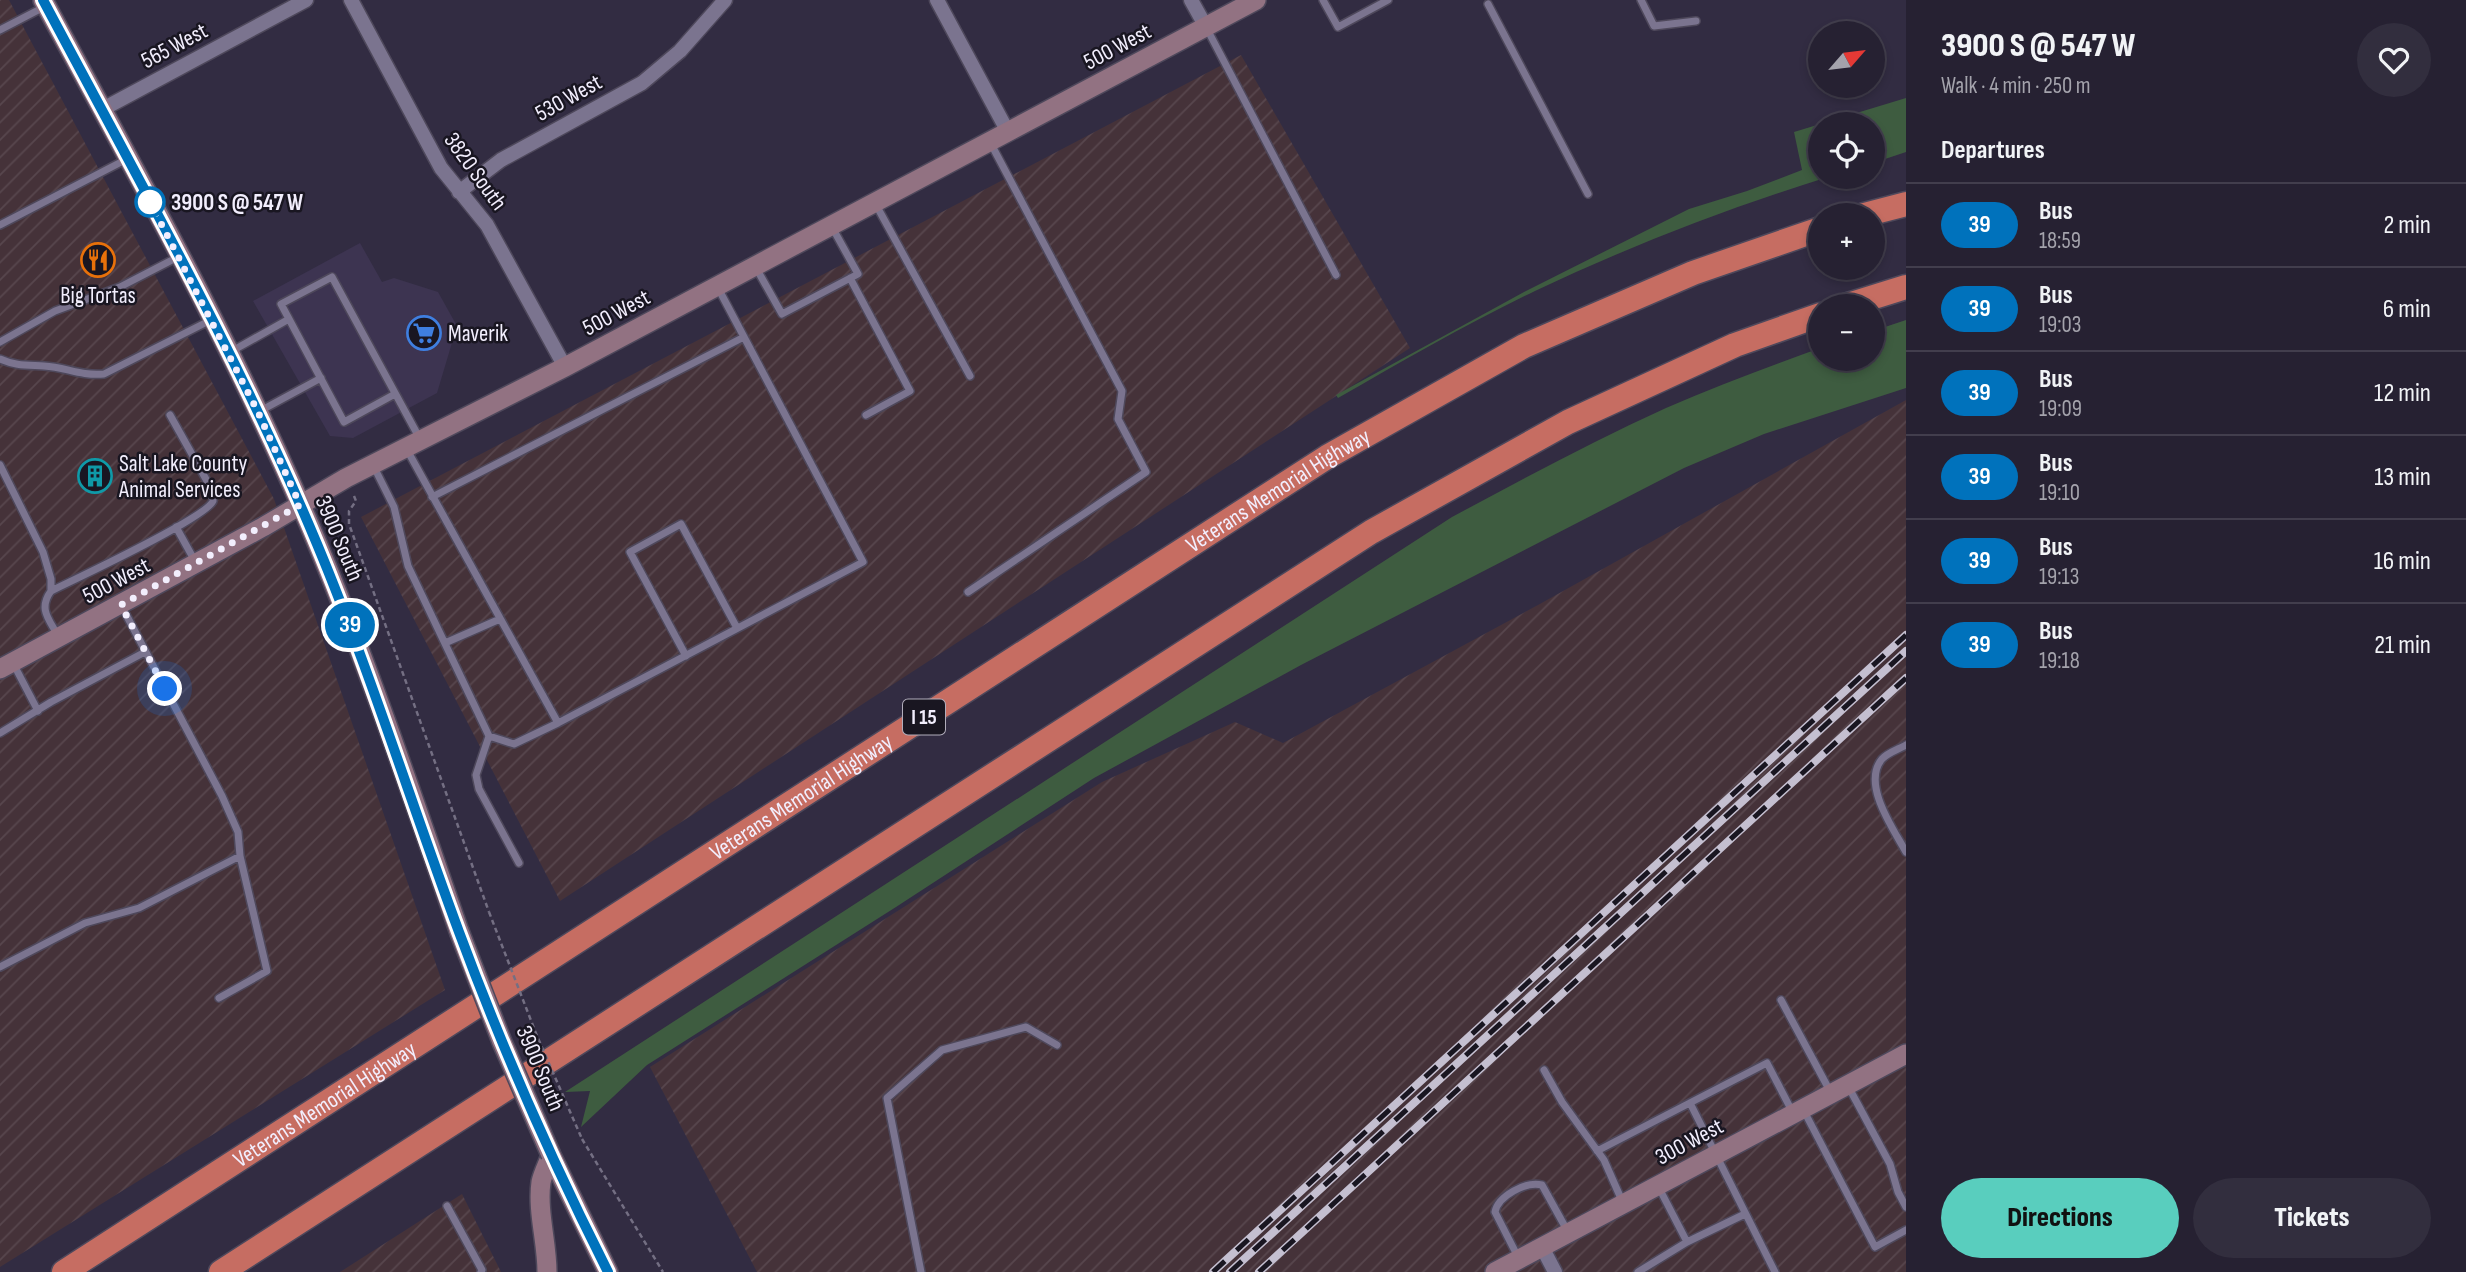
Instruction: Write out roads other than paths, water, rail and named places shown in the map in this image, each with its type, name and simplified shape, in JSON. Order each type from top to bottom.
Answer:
[{"type":"highway","points":[[1885,210],[1906,204]]},
{"type":"highway","name":"Veterans Memorial Highway","points":[[64,1272],[1327,457],[1524,346],[1693,273],[1808,233]]},
{"type":"highway","points":[[1883,294],[1906,287]]},
{"type":"highway","points":[[221,1272],[1371,532],[1568,422],[1735,345],[1808,319]]},
{"type":"main road","name":"500 West","points":[[6,666],[373,465],[565,367],[1256,0]]},
{"type":"main road","name":"3900 South","points":[[45,3],[229,353],[300,505],[377,699],[459,931],[502,1042],[551,1155],[608,1272]]},
{"type":"main road","name":"300 West","points":[[1495,1272],[1906,1054]]},
{"type":"main road","points":[[547,1272],[540,1205],[541,1179],[551,1155]]},
{"type":"street","name":"565 West","points":[[101,110],[306,0]]},
{"type":"street","name":"3820 South","points":[[351,0],[441,168],[487,225],[565,367]]},
{"type":"street","name":"530 West","points":[[459,192],[501,160],[642,83],[660,70],[694,37],[725,0]]},
{"type":"street","points":[[937,0],[1007,132]]},
{"type":"street","points":[[1191,0],[1206,27]]},
{"type":"street","points":[[1542,1247],[1555,1272]]},
{"type":"lane","points":[[1323,0],[1338,27],[1388,0]]},
{"type":"lane","points":[[1641,0],[1654,26],[1696,21]]},
{"type":"lane","points":[[1490,1],[1588,194]]},
{"type":"lane","points":[[0,30],[45,3]]},
{"type":"lane","points":[[1206,27],[1336,275]]},
{"type":"lane","points":[[968,592],[1146,472],[1118,419],[1122,391],[989,141]]},
{"type":"lane","points":[[0,225],[127,159]]},
{"type":"lane","points":[[875,202],[970,376]]},
{"type":"lane","points":[[754,266],[782,314],[858,274],[831,225]]},
{"type":"lane","points":[[0,342],[55,311],[120,287],[179,257]]},
{"type":"lane","points":[[395,394],[344,422],[281,304],[332,277],[395,394],[432,497],[558,723]]},
{"type":"lane","points":[[850,278],[910,391],[866,415]]},
{"type":"lane","points":[[489,736],[514,744],[863,562],[717,285]]},
{"type":"lane","points":[[229,353],[289,319]]},
{"type":"lane","points":[[0,359],[28,367],[44,366],[86,376],[104,374],[212,320]]},
{"type":"lane","points":[[432,497],[744,337]]},
{"type":"lane","points":[[258,412],[321,378]]},
{"type":"lane","points":[[59,638],[45,611],[44,600],[51,591],[176,527],[207,508],[213,500],[212,490],[170,415]]},
{"type":"lane","points":[[0,465],[43,552],[51,579],[51,591]]},
{"type":"lane","points":[[373,465],[394,507],[408,566],[489,736],[476,775],[479,789],[519,863]]},
{"type":"lane","points":[[686,656],[629,552],[681,524],[737,628]]},
{"type":"lane","points":[[176,527],[196,564]]},
{"type":"lane","points":[[121,605],[239,832],[240,856],[267,971],[219,998]]},
{"type":"lane","points":[[445,643],[500,619]]},
{"type":"lane","points":[[0,733],[145,652]]},
{"type":"lane","points":[[6,666],[38,710]]},
{"type":"lane","points":[[1906,745],[1882,759],[1875,776],[1880,805],[1906,852]]},
{"type":"lane","points":[[0,967],[85,923],[139,908],[240,856]]},
{"type":"lane","points":[[1781,1000],[1890,1164],[1898,1192],[1906,1206]]},
{"type":"lane","points":[[921,1272],[887,1098],[942,1050],[1027,1027],[1057,1045]]},
{"type":"lane","points":[[1597,1150],[1767,1063],[1875,1247],[1906,1230]]},
{"type":"lane","points":[[1544,1070],[1562,1102],[1604,1160],[1624,1204]]},
{"type":"lane","points":[[1690,1103],[1775,1272]]},
{"type":"lane","points":[[1519,1259],[1495,1212],[1500,1200],[1532,1183],[1542,1185],[1569,1233]]},
{"type":"lane","points":[[1658,1186],[1687,1242]]},
{"type":"lane","points":[[447,1206],[481,1272]]},
{"type":"lane","points":[[1637,1272],[1687,1242],[1745,1214]]},
{"type":"railway","points":[[1213,1272],[1906,635]]},
{"type":"railway","points":[[1230,1272],[1906,651]]},
{"type":"railway","points":[[1259,1272],[1906,678]]},
{"type":"place","name":"3900 S @ 547 W","points":[[150,202]]},
{"type":"place","name":"Big Tortas","points":[[98,260]]},
{"type":"place","name":"Maverik","points":[[424,333]]},
{"type":"place","name":"Salt Lake County Animal Services","points":[[95,476]]}]
